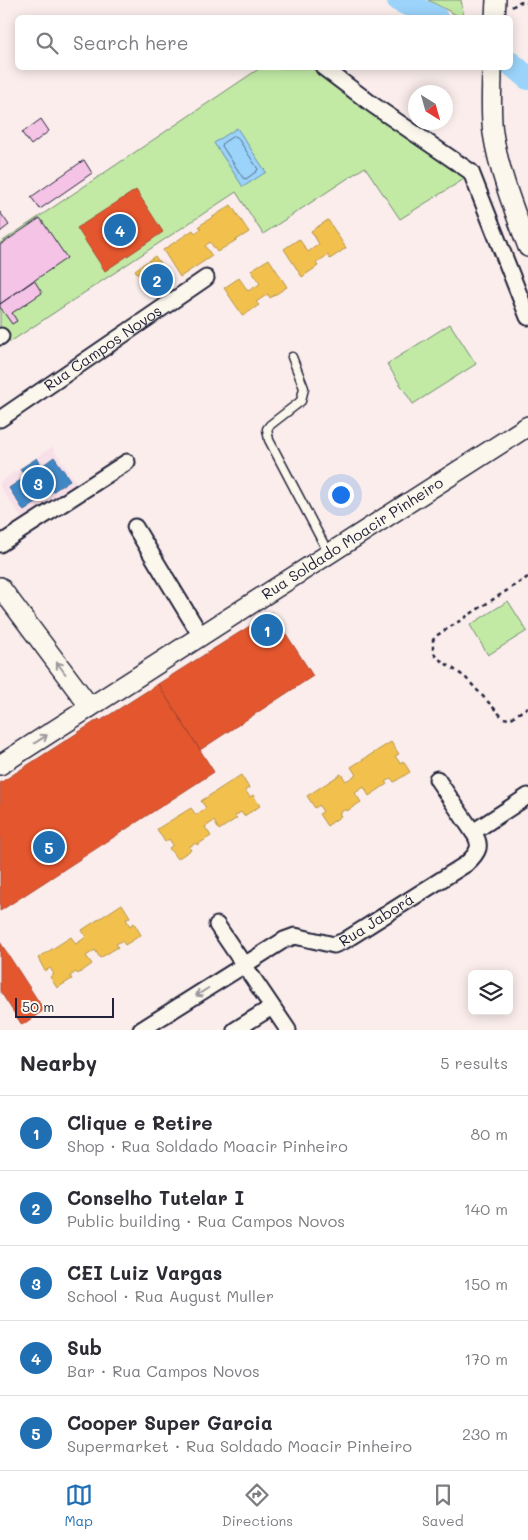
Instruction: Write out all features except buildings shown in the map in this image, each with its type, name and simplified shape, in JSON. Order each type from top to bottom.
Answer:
[{"type":"street","points":[[327,70],[471,172],[528,317]]},
{"type":"street","points":[[492,70],[491,102],[496,152],[528,247]]},
{"type":"street","name":"Rua Campos Novos","points":[[0,419],[206,278]]},
{"type":"street","name":"Rua Soldado Moacir Pinheiro","points":[[0,765],[528,426]]},
{"type":"street","points":[[0,544],[127,462]]},
{"type":"street","points":[[135,527],[201,636]]},
{"type":"street","points":[[0,587],[90,708]]},
{"type":"street","points":[[437,779],[473,832],[528,796]]},
{"type":"street","name":"Rua Jaborá","points":[[141,1030],[284,940],[296,936],[334,945],[344,941],[466,864],[478,849],[479,840],[473,832]]},
{"type":"street","points":[[217,925],[288,1030]]},
{"type":"street","points":[[235,1030],[272,1007]]},
{"type":"lane","points":[[292,357],[304,388],[301,401],[270,425],[267,429],[269,440],[329,554]]},
{"type":"path","points":[[501,8],[519,2],[528,3]]},
{"type":"path","points":[[528,577],[436,636],[433,640],[433,651],[436,657],[465,677],[502,718],[510,719],[528,707]]},
{"type":"shaded area","points":[[52,447],[77,484],[23,520],[0,487],[0,482]]},
{"type":"green space","points":[[428,0],[461,0],[464,15],[456,15]]},
{"type":"green space","points":[[257,70],[314,70],[469,176],[400,219],[365,167],[263,234],[236,192],[10,342],[0,327],[0,243]]},
{"type":"green space","points":[[450,324],[476,364],[413,404],[387,364]]},
{"type":"green space","points":[[508,601],[527,631],[488,655],[470,625]]},
{"type":"water","points":[[237,128],[266,172],[243,187],[214,143]]},
{"type":"waterway","points":[[399,0],[430,15]]},
{"type":"waterway","points":[[513,66],[528,78]]},
{"type":"place","name":"Sub","points":[[120,230]]},
{"type":"place","name":"Conselho Tutelar I","points":[[157,280]]},
{"type":"place","name":"CEI Luiz Vargas","points":[[38,483]]},
{"type":"place","name":"Clique e Retire","points":[[267,630]]},
{"type":"place","name":"Cooper Super Garcia","points":[[49,847]]}]
